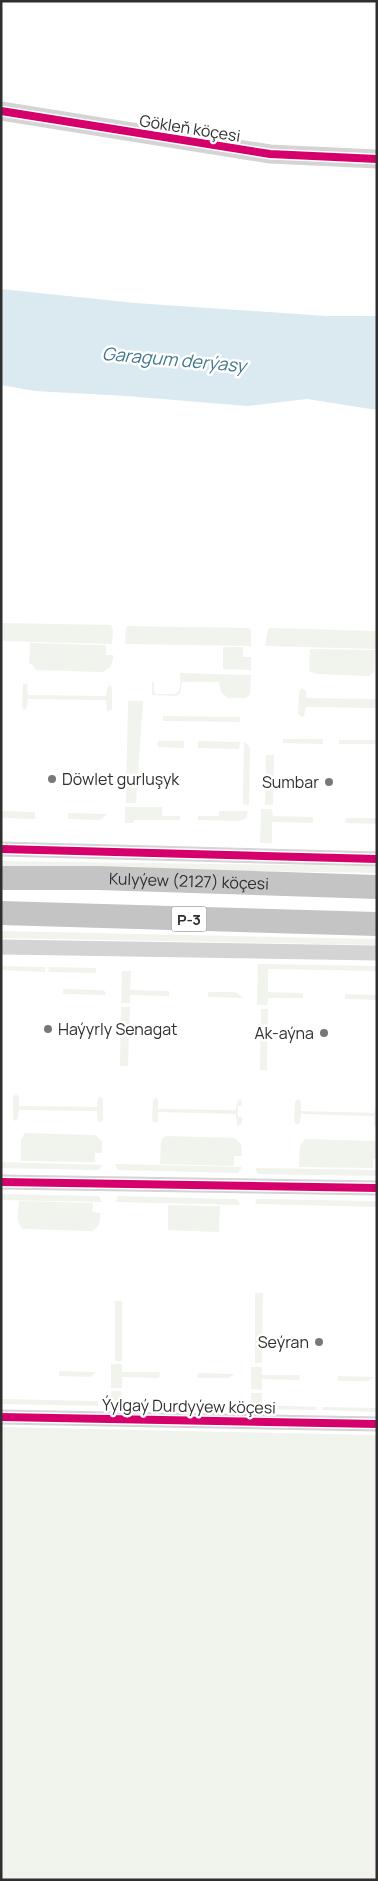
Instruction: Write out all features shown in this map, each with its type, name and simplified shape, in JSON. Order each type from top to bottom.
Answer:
[{"type":"highway","name":"Kulyýew (2127) köçesi","points":[[1,878],[98,878],[377,887]]},
{"type":"highway","name":"P-3","points":[[1,913],[377,924]]},
{"type":"street","name":"Gökleň köçesi","points":[[1,111],[270,154],[377,159]]},
{"type":"street","points":[[1,849],[377,859]]},
{"type":"street","points":[[1,947],[377,953]]},
{"type":"street","points":[[1,1182],[377,1188]]},
{"type":"street","name":"Ýylgaý Durdyýew köçesi","points":[[1,1417],[377,1424]]},
{"type":"shaded area","points":[[1,623],[111,625],[113,631],[112,644],[1,641]]},
{"type":"shaded area","points":[[128,626],[249,628],[251,630],[251,646],[125,644],[126,628]]},
{"type":"shaded area","points":[[268,629],[377,631],[377,649],[265,646]]},
{"type":"shaded area","points":[[30,643],[106,645],[106,655],[113,655],[113,661],[109,668],[102,672],[36,670],[32,664],[29,664]]},
{"type":"shaded area","points":[[223,647],[243,647],[243,657],[251,657],[251,670],[223,669]]},
{"type":"shaded area","points":[[310,649],[375,650],[374,672],[369,676],[317,674],[309,671]]},
{"type":"shaded area","points":[[180,673],[251,675],[250,694],[246,698],[228,698],[221,692],[219,682],[182,682],[180,694],[176,696],[152,695],[152,682],[154,682],[156,694],[175,694],[180,687]]},
{"type":"shaded area","points":[[23,684],[27,684],[28,695],[106,696],[107,688],[110,685],[112,688],[112,709],[107,711],[106,700],[28,699],[27,707],[24,710],[22,707]]},
{"type":"shaded area","points":[[302,688],[306,692],[306,698],[377,699],[377,708],[306,707],[302,717],[298,714],[299,691]]},
{"type":"shaded area","points":[[128,701],[143,701],[136,803],[126,803]]},
{"type":"shaded area","points":[[163,716],[239,717],[241,720],[239,722],[163,721]]},
{"type":"shaded area","points":[[283,739],[323,739],[323,744],[283,743]]},
{"type":"shaded area","points":[[339,740],[377,740],[377,744],[339,744]]},
{"type":"shaded area","points":[[158,741],[184,741],[184,748],[158,747]]},
{"type":"shaded area","points":[[198,741],[240,742],[239,749],[198,748]]},
{"type":"shaded area","points":[[244,742],[250,749],[249,805],[243,804]]},
{"type":"shaded area","points":[[266,755],[274,755],[273,805],[265,805]]},
{"type":"shaded area","points":[[125,807],[162,807],[162,816],[180,816],[180,820],[134,820],[133,823],[125,823]]},
{"type":"shaded area","points":[[261,809],[272,809],[273,816],[313,817],[313,823],[272,822],[272,843],[260,843]]},
{"type":"shaded area","points":[[1,811],[35,812],[35,819],[1,818]]},
{"type":"shaded area","points":[[219,811],[248,811],[246,818],[239,821],[198,820],[198,816],[219,816]]},
{"type":"shaded area","points":[[68,813],[108,814],[100,820],[68,819]]},
{"type":"shaded area","points":[[346,818],[377,818],[377,824],[345,823]]},
{"type":"shaded area","points":[[1,861],[367,866],[377,868],[377,873],[1,867]]},
{"type":"shaded area","points":[[1,931],[377,939],[377,945],[1,938]]},
{"type":"shaded area","points":[[258,964],[377,966],[377,971],[268,969],[268,992],[303,993],[303,998],[268,998],[267,1005],[257,1005]]},
{"type":"shaded area","points":[[1,966],[45,967],[45,972],[1,970]]},
{"type":"shaded area","points":[[49,967],[96,968],[96,973],[48,972]]},
{"type":"shaded area","points":[[122,971],[131,971],[130,990],[169,991],[169,996],[130,995],[130,1003],[121,1003]]},
{"type":"shaded area","points":[[63,989],[101,990],[105,991],[106,995],[63,994]]},
{"type":"shaded area","points":[[208,992],[235,992],[243,998],[208,997]]},
{"type":"shaded area","points":[[345,994],[377,995],[377,1000],[345,999]]},
{"type":"shaded area","points":[[121,1007],[130,1007],[128,1066],[120,1066]]},
{"type":"shaded area","points":[[261,1009],[268,1009],[267,1070],[260,1070]]},
{"type":"shaded area","points":[[16,1094],[19,1097],[19,1106],[97,1107],[100,1096],[103,1099],[103,1120],[98,1122],[97,1111],[19,1110],[18,1118],[15,1121],[13,1118],[13,1097]]},
{"type":"shaded area","points":[[156,1097],[158,1109],[236,1110],[237,1102],[240,1099],[242,1100],[242,1106],[238,1106],[238,1117],[242,1117],[242,1123],[237,1125],[236,1114],[158,1112],[158,1121],[155,1123],[152,1120],[153,1100]]},
{"type":"shaded area","points":[[298,1099],[301,1102],[301,1111],[374,1113],[377,1102],[377,1128],[374,1125],[374,1116],[301,1114],[300,1122],[297,1125],[294,1122],[295,1102]]},
{"type":"shaded area","points":[[26,1133],[95,1135],[102,1141],[102,1153],[95,1153],[95,1162],[21,1161],[21,1140]]},
{"type":"shaded area","points":[[166,1136],[235,1138],[241,1144],[242,1156],[234,1156],[234,1166],[160,1164],[161,1143]]},
{"type":"shaded area","points":[[305,1139],[374,1141],[377,1142],[377,1159],[373,1159],[373,1168],[299,1167],[300,1146]]},
{"type":"shaded area","points":[[1,1162],[102,1165],[99,1170],[1,1168]]},
{"type":"shaded area","points":[[115,1164],[242,1167],[238,1173],[118,1170]]},
{"type":"shaded area","points":[[255,1168],[377,1170],[377,1176],[258,1174]]},
{"type":"shaded area","points":[[1,1194],[99,1196],[102,1202],[1,1200]]},
{"type":"shaded area","points":[[118,1196],[237,1199],[240,1205],[116,1202]]},
{"type":"shaded area","points":[[257,1199],[376,1201],[377,1207],[255,1204]]},
{"type":"shaded area","points":[[19,1201],[93,1203],[92,1212],[100,1213],[99,1223],[92,1231],[23,1229],[18,1220]]},
{"type":"shaded area","points":[[168,1205],[220,1206],[219,1232],[168,1230]]},
{"type":"shaded area","points":[[255,1293],[263,1293],[262,1363],[255,1363]]},
{"type":"shaded area","points":[[115,1301],[122,1301],[122,1361],[115,1361]]},
{"type":"shaded area","points":[[111,1364],[122,1364],[122,1372],[160,1372],[159,1378],[122,1377],[122,1388],[111,1388]]},
{"type":"shaded area","points":[[251,1367],[262,1367],[262,1375],[300,1375],[299,1380],[262,1379],[262,1390],[251,1389]]},
{"type":"shaded area","points":[[59,1371],[96,1372],[90,1377],[59,1376]]},
{"type":"shaded area","points":[[198,1373],[235,1374],[228,1378],[197,1378]]},
{"type":"shaded area","points":[[338,1376],[375,1377],[368,1381],[338,1381]]},
{"type":"shaded area","points":[[111,1391],[121,1391],[122,1402],[236,1404],[236,1408],[112,1406]]},
{"type":"shaded area","points":[[251,1393],[262,1393],[262,1405],[317,1407],[316,1410],[252,1409]]},
{"type":"shaded area","points":[[1,1399],[98,1401],[98,1406],[1,1404]]},
{"type":"shaded area","points":[[323,1407],[377,1408],[376,1412],[323,1410]]},
{"type":"shaded area","points":[[1,1427],[377,1435],[377,1880],[1,1880]]},
{"type":"water","name":"Garagum derýasy","points":[[1,289],[135,303],[326,316],[377,316],[377,410],[307,399],[247,406],[35,391],[1,385]]},
{"type":"cycle path","points":[[1,111],[270,154],[377,159]]},
{"type":"cycle path","points":[[1,849],[377,859]]},
{"type":"cycle path","points":[[1,1182],[377,1188]]},
{"type":"cycle path","points":[[1,1417],[377,1424]]},
{"type":"place","name":"Döwlet gurluşyk","points":[[52,779]]},
{"type":"place","name":"Sumbar","points":[[329,782]]},
{"type":"place","name":"Haýyrly Senagat","points":[[48,1029]]},
{"type":"place","name":"Ak-aýna","points":[[324,1033]]},
{"type":"place","name":"Seýran","points":[[319,1342]]}]
